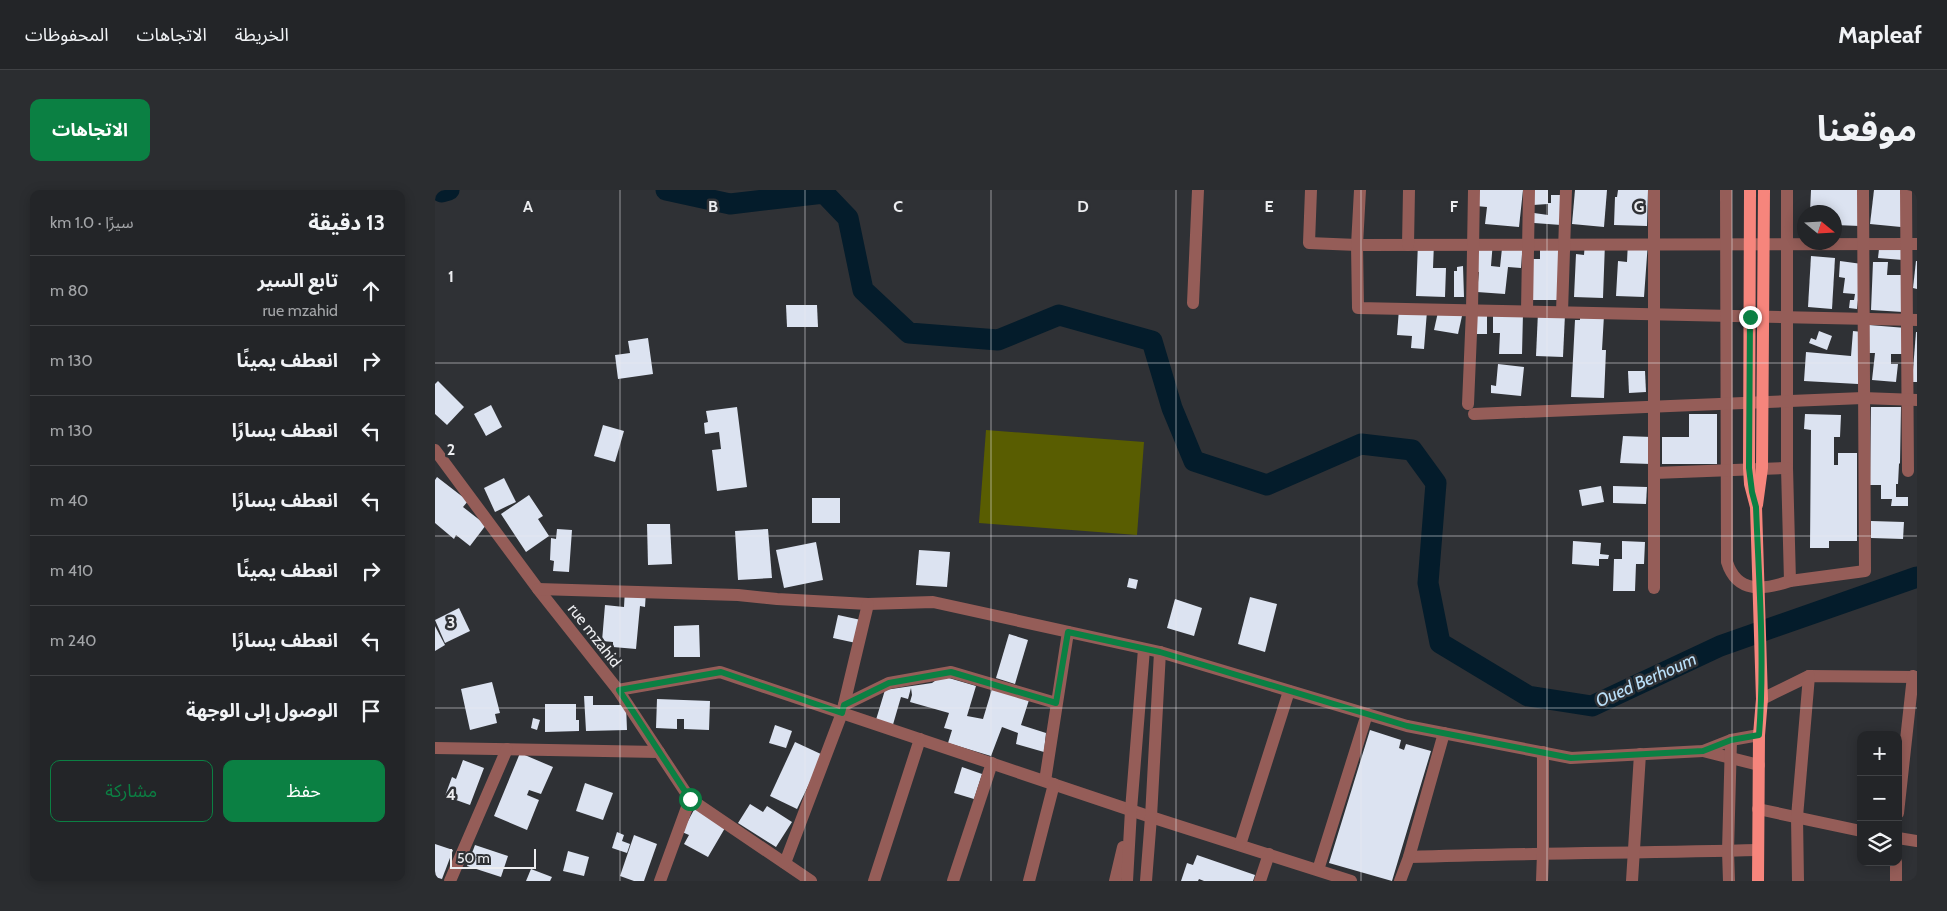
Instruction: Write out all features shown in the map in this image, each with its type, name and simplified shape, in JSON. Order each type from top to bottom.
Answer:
[{"type":"main road","points":[[1750,190],[1749,468],[1756,507]]},
{"type":"main road","points":[[1758,881],[1759,735],[1762,699],[1756,507],[1762,468],[1764,402],[1764,190]]},
{"type":"street","points":[[1193,303],[1198,190]]},
{"type":"street","points":[[1311,190],[1309,243],[1357,245],[1912,244]]},
{"type":"street","points":[[1360,190],[1357,245],[1358,308],[1912,320]]},
{"type":"street","points":[[1408,245],[1409,190]]},
{"type":"street","points":[[1473,190],[1471,409],[1726,404],[1863,398],[1912,400]]},
{"type":"street","points":[[1527,311],[1529,190]]},
{"type":"street","points":[[1562,312],[1565,190]]},
{"type":"street","points":[[1654,190],[1654,588]]},
{"type":"street","points":[[1726,190],[1727,562],[1729,570],[1739,581],[1745,585],[1759,588],[1774,587],[1790,581],[1865,571],[1863,190]]},
{"type":"street","points":[[1787,190],[1787,468],[1790,581]]},
{"type":"street","points":[[1906,190],[1912,244],[1912,400],[1908,471]]},
{"type":"street","name":"rue mzahid","points":[[435,450],[538,589],[619,690],[690,799],[811,881]]},
{"type":"street","points":[[1654,473],[1787,468]]},
{"type":"street","points":[[538,589],[738,594],[777,600],[868,604],[933,602],[1160,652],[1407,726],[1571,758],[1703,751],[1731,740],[1759,735]]},
{"type":"street","points":[[785,863],[843,709],[868,604]]},
{"type":"street","points":[[1029,881],[1050,782],[1056,703],[1068,632]]},
{"type":"street","points":[[1127,881],[1144,649]]},
{"type":"street","points":[[1146,881],[1160,652]]},
{"type":"street","points":[[619,690],[721,672],[843,709],[920,739],[1151,817],[1348,880]]},
{"type":"street","points":[[843,709],[889,683],[951,672],[1056,703]]},
{"type":"street","points":[[1798,881],[1797,817],[1809,676]]},
{"type":"street","points":[[1762,699],[1809,676],[1915,677],[1902,781]]},
{"type":"street","points":[[1240,845],[1289,691]]},
{"type":"street","points":[[1318,870],[1367,714]]},
{"type":"street","points":[[1400,881],[1409,857],[1444,733]]},
{"type":"street","points":[[874,881],[920,739]]},
{"type":"street","points":[[1729,881],[1731,740]]},
{"type":"street","points":[[435,748],[659,752]]},
{"type":"street","points":[[450,881],[507,749]]},
{"type":"street","points":[[1703,751],[1759,765]]},
{"type":"street","points":[[1542,881],[1543,752]]},
{"type":"street","points":[[1632,881],[1640,754]]},
{"type":"street","points":[[953,881],[992,763]]},
{"type":"street","points":[[659,881],[690,799]]},
{"type":"street","points":[[1115,881],[1131,810]]},
{"type":"street","points":[[1758,810],[1857,829]]},
{"type":"street","points":[[1902,839],[1917,841]]},
{"type":"street","points":[[1409,857],[1758,850]]},
{"type":"street","points":[[1260,881],[1269,854]]},
{"type":"street","points":[[1896,866],[1896,881]]},
{"type":"shaded area","points":[[986,430],[1144,442],[1137,535],[979,523]]},
{"type":"building","points":[[1478,190],[1523,190],[1519,227],[1485,224],[1487,207],[1476,206]]},
{"type":"building","points":[[1533,190],[1548,190],[1548,204],[1533,205]]},
{"type":"building","points":[[1575,190],[1607,190],[1604,227],[1572,224]]},
{"type":"building","points":[[1618,190],[1648,190],[1647,226],[1614,225],[1615,197],[1617,197]]},
{"type":"building","points":[[1811,190],[1861,190],[1860,226],[1842,225],[1842,205],[1810,205]]},
{"type":"building","points":[[1874,190],[1905,190],[1901,227],[1870,224]]},
{"type":"building","points":[[1551,195],[1562,195],[1561,225],[1534,223],[1534,213],[1548,215],[1548,203],[1551,203]]},
{"type":"building","points":[[1480,239],[1493,241],[1491,266],[1500,267],[1503,239],[1523,241],[1521,268],[1508,267],[1505,294],[1477,292],[1479,272],[1476,272]]},
{"type":"building","points":[[1880,240],[1904,241],[1903,260],[1878,258]]},
{"type":"building","points":[[1628,241],[1648,242],[1644,297],[1616,296],[1618,261],[1627,262]]},
{"type":"building","points":[[1418,242],[1434,243],[1433,268],[1446,268],[1445,297],[1416,296]]},
{"type":"building","points":[[1540,242],[1563,242],[1563,300],[1533,300],[1533,259],[1540,259]]},
{"type":"building","points":[[1585,242],[1605,243],[1603,298],[1574,297],[1576,254],[1584,255]]},
{"type":"building","points":[[1811,256],[1835,258],[1832,309],[1808,307]]},
{"type":"building","points":[[1840,261],[1862,264],[1857,309],[1849,308],[1850,300],[1854,300],[1855,294],[1843,293],[1845,278],[1839,277]]},
{"type":"building","points":[[1917,261],[1917,289],[1913,288]]},
{"type":"building","points":[[1873,262],[1888,262],[1887,275],[1905,275],[1903,312],[1871,310]]},
{"type":"building","points":[[1463,266],[1464,297],[1454,297],[1454,271],[1457,271],[1457,267]]},
{"type":"building","points":[[786,305],[817,305],[818,327],[787,327]]},
{"type":"building","points":[[1399,309],[1427,311],[1424,349],[1411,348],[1412,336],[1397,335]]},
{"type":"building","points":[[1438,312],[1462,316],[1458,334],[1434,330]]},
{"type":"building","points":[[1493,312],[1523,313],[1522,354],[1499,354],[1500,333],[1493,333]]},
{"type":"building","points":[[1538,312],[1565,314],[1563,357],[1536,356]]},
{"type":"building","points":[[1475,314],[1487,314],[1487,334],[1475,334]]},
{"type":"building","points":[[1580,314],[1604,315],[1602,350],[1606,350],[1604,398],[1571,397],[1575,320],[1580,320]]},
{"type":"building","points":[[1869,325],[1906,328],[1903,354],[1891,354],[1891,364],[1898,364],[1896,382],[1872,380],[1875,353],[1867,353]]},
{"type":"building","points":[[1819,331],[1832,336],[1827,350],[1809,343],[1811,338],[1816,340]]},
{"type":"building","points":[[1853,331],[1862,332],[1858,384],[1804,381],[1806,352],[1851,356]]},
{"type":"building","points":[[1916,332],[1917,382],[1912,382]]},
{"type":"building","points":[[648,338],[653,374],[618,379],[615,355],[630,353],[628,341]]},
{"type":"building","points":[[1498,364],[1524,367],[1521,396],[1491,393],[1491,385],[1496,386]]},
{"type":"building","points":[[1628,371],[1645,371],[1646,392],[1629,393]]},
{"type":"building","points":[[438,381],[464,407],[447,425],[435,414],[435,384]]},
{"type":"building","points":[[491,405],[502,427],[486,436],[474,414]]},
{"type":"building","points":[[737,407],[747,487],[717,491],[712,450],[721,449],[719,432],[705,434],[704,423],[708,422],[706,411]]},
{"type":"building","points":[[1871,407],[1901,407],[1900,463],[1898,484],[1896,484],[1896,497],[1908,497],[1908,506],[1891,506],[1892,499],[1881,499],[1881,485],[1870,485]]},
{"type":"building","points":[[1689,414],[1717,414],[1717,464],[1662,464],[1662,437],[1689,437]]},
{"type":"building","points":[[1805,414],[1841,415],[1840,437],[1834,437],[1834,465],[1838,465],[1838,453],[1857,453],[1857,541],[1829,541],[1829,548],[1810,548],[1811,430],[1804,429]]},
{"type":"building","points":[[603,425],[624,431],[615,462],[594,456]]},
{"type":"building","points":[[1623,436],[1652,437],[1651,464],[1620,463]]},
{"type":"building","points":[[437,477],[468,501],[463,507],[486,525],[470,546],[456,535],[454,539],[435,523],[435,480]]},
{"type":"building","points":[[504,478],[516,502],[495,512],[484,488]]},
{"type":"building","points":[[1601,486],[1604,502],[1582,506],[1579,490]]},
{"type":"building","points":[[1613,486],[1647,487],[1646,504],[1613,503]]},
{"type":"building","points":[[529,495],[543,516],[538,519],[549,536],[526,552],[501,514]]},
{"type":"building","points":[[812,498],[840,498],[840,523],[812,523]]},
{"type":"building","points":[[1871,521],[1904,522],[1903,539],[1871,538]]},
{"type":"building","points":[[647,524],[670,524],[672,564],[648,565]]},
{"type":"building","points":[[557,529],[572,530],[569,572],[553,571],[554,561],[550,560],[551,538],[556,539]]},
{"type":"building","points":[[768,529],[772,578],[738,580],[735,531]]},
{"type":"building","points":[[1573,541],[1601,543],[1600,554],[1609,555],[1608,559],[1599,559],[1599,566],[1572,564]]},
{"type":"building","points":[[1622,541],[1645,542],[1644,564],[1636,564],[1635,591],[1613,591],[1614,559],[1622,559]]},
{"type":"building","points":[[816,542],[823,580],[784,588],[776,550]]},
{"type":"building","points":[[919,550],[950,552],[947,587],[916,585]]},
{"type":"building","points":[[1129,578],[1138,580],[1136,589],[1127,587]]},
{"type":"building","points":[[625,589],[646,591],[645,607],[640,606],[636,649],[613,647],[613,642],[602,641],[605,605],[624,607]]},
{"type":"building","points":[[1250,597],[1277,604],[1265,652],[1238,644]]},
{"type":"building","points":[[1175,599],[1202,608],[1194,636],[1167,628]]},
{"type":"building","points":[[459,608],[470,631],[445,643],[435,620]]},
{"type":"building","points":[[838,615],[861,620],[856,643],[833,638]]},
{"type":"building","points":[[699,625],[700,657],[674,657],[674,626]]},
{"type":"building","points":[[435,626],[445,645],[435,651]]},
{"type":"building","points":[[1009,634],[1028,640],[1015,684],[996,678]]},
{"type":"building","points":[[942,676],[976,686],[967,716],[983,719],[992,689],[1029,700],[1021,725],[1046,733],[1044,752],[1016,744],[1018,733],[1002,727],[991,756],[948,743],[952,730],[944,728],[949,713],[910,702],[911,688],[908,699],[901,697],[892,728],[875,723],[885,690],[932,683]]},
{"type":"building","points":[[492,682],[500,713],[495,714],[497,723],[470,730],[461,689]]},
{"type":"building","points":[[584,696],[593,696],[593,705],[626,705],[627,730],[586,731]]},
{"type":"building","points":[[657,699],[710,701],[709,730],[684,729],[684,719],[677,719],[677,729],[656,728]]},
{"type":"building","points":[[545,704],[576,704],[576,720],[579,720],[579,731],[545,732]]},
{"type":"building","points":[[533,718],[540,720],[537,730],[531,728]]},
{"type":"building","points":[[775,725],[792,731],[786,748],[769,743]]},
{"type":"building","points":[[1370,730],[1401,740],[1399,748],[1404,750],[1406,744],[1431,751],[1392,881],[1329,863]]},
{"type":"building","points":[[795,742],[823,755],[797,809],[770,796]]},
{"type":"building","points":[[520,753],[553,767],[541,794],[529,790],[527,795],[539,800],[527,830],[494,816]]},
{"type":"building","points":[[463,760],[484,768],[470,805],[445,796],[452,777],[456,779]]},
{"type":"building","points":[[962,767],[982,774],[974,799],[954,793]]},
{"type":"building","points":[[585,783],[613,793],[603,820],[576,811]]},
{"type":"building","points":[[750,804],[763,812],[767,806],[792,822],[776,847],[738,823]]},
{"type":"building","points":[[695,808],[725,828],[708,857],[684,844],[689,835],[682,832]]},
{"type":"building","points":[[617,832],[624,835],[622,841],[630,844],[627,853],[612,848]]},
{"type":"building","points":[[634,835],[657,844],[644,881],[634,881],[620,876]]},
{"type":"building","points":[[435,844],[453,850],[442,879],[435,877]]},
{"type":"building","points":[[475,845],[508,856],[501,877],[467,866]]},
{"type":"building","points":[[568,851],[589,857],[584,876],[563,871]]},
{"type":"building","points":[[1197,855],[1255,875],[1253,881],[1204,881],[1199,879],[1198,881],[1181,881],[1187,863],[1193,865]]},
{"type":"building","points":[[531,869],[552,877],[550,881],[526,881]]},
{"type":"waterway","name":"Oued Berhoum","points":[[438,190],[442,192],[449,190]]},
{"type":"waterway","name":"Oued Berhoum","points":[[666,190],[730,204],[824,193],[848,218],[863,290],[909,333],[998,340],[1059,315],[1152,341],[1172,408],[1194,461],[1267,485],[1361,444],[1412,450],[1436,483],[1428,583],[1440,643],[1528,696],[1592,706],[1720,646],[1917,577]]},
{"type":"route","points":[[690,799],[619,690],[721,672],[842,713],[844,705],[889,683],[951,672],[1056,703],[1068,632],[1160,652],[1407,726],[1571,758],[1703,751],[1731,740],[1759,735],[1762,699],[1760,606],[1756,507],[1749,476],[1750,317]]}]
